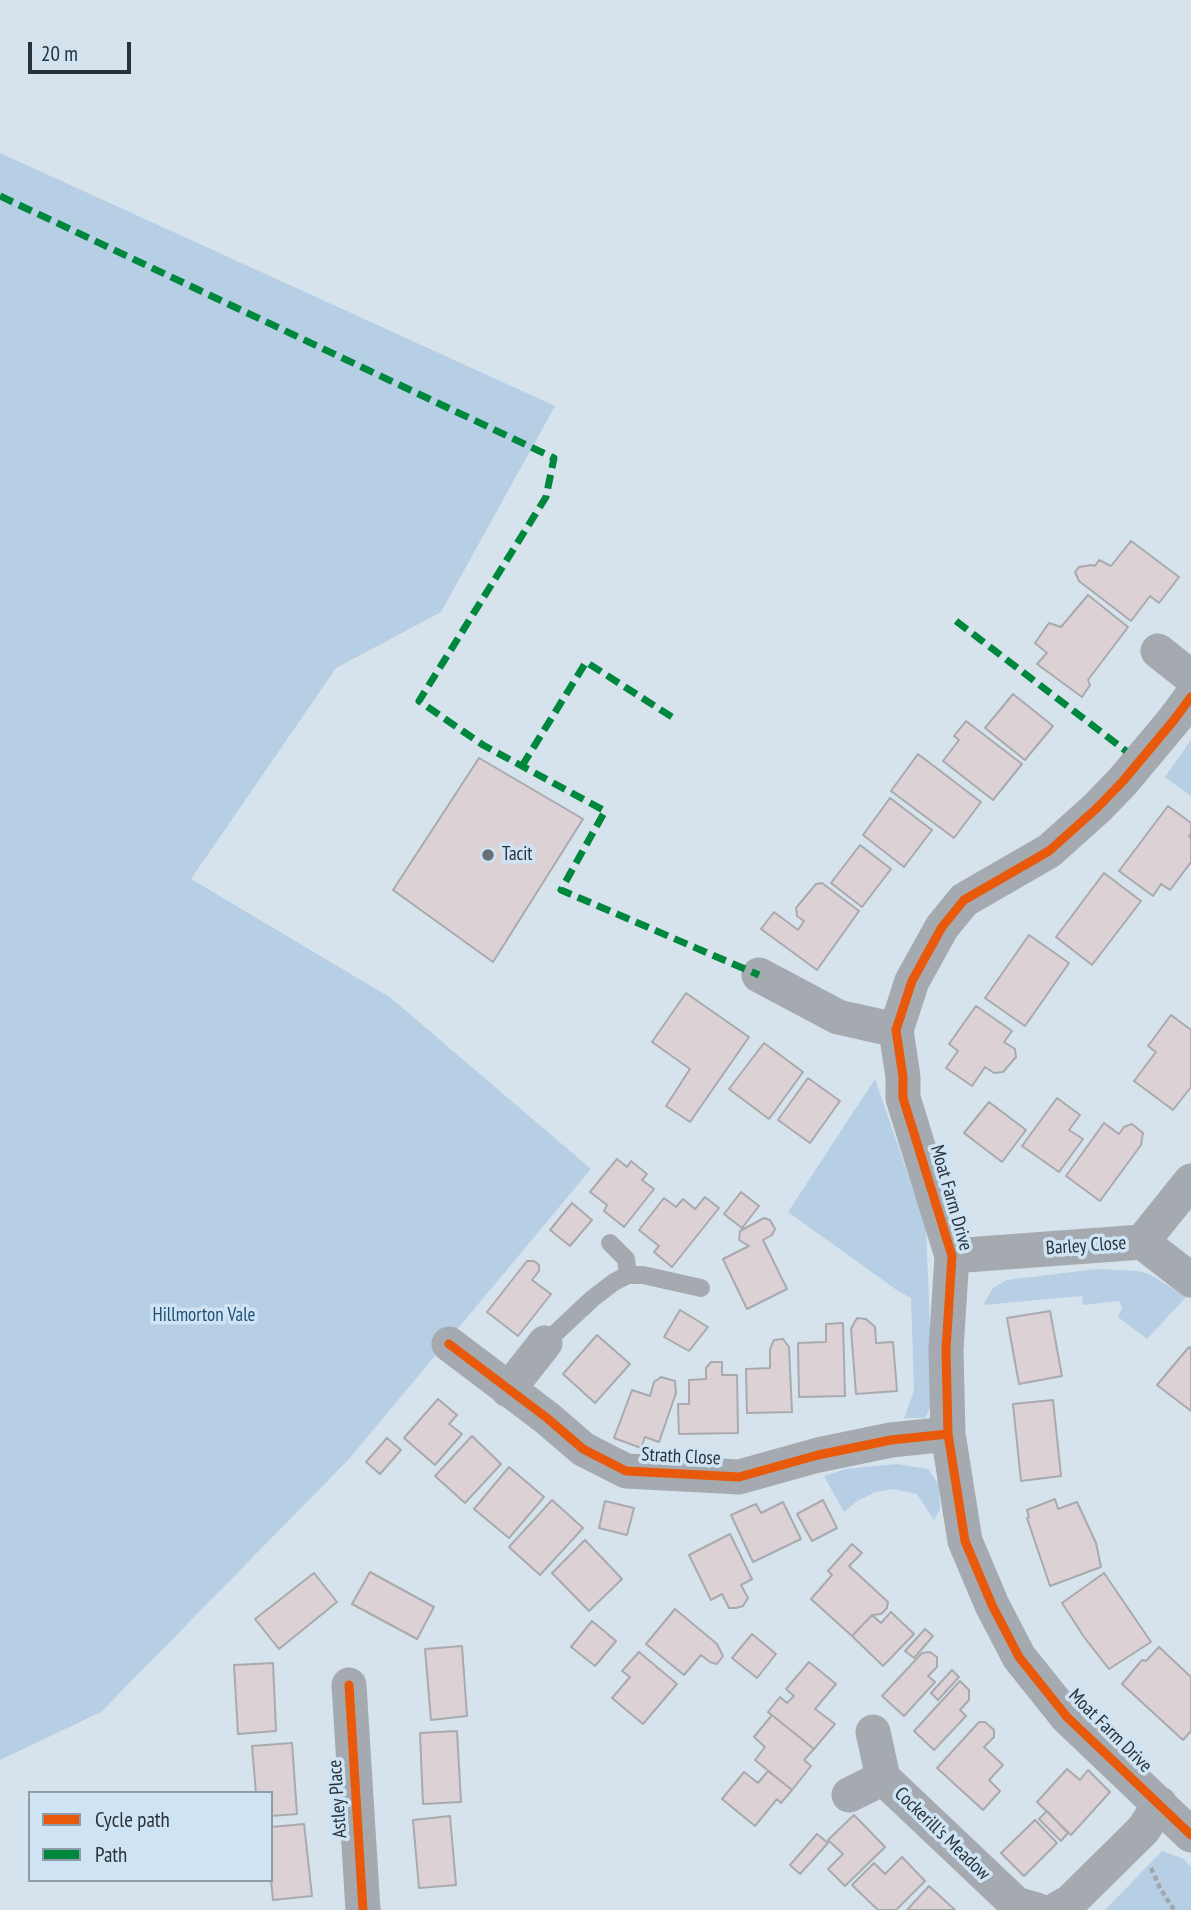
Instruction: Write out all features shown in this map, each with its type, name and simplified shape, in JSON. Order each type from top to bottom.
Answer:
[{"type":"street","points":[[1158,651],[1191,677]]},
{"type":"street","name":"Moat Farm Drive","points":[[1191,697],[1097,808],[1049,850],[964,900],[942,927],[912,981],[897,1030],[903,1098],[953,1256],[946,1350],[948,1434],[965,1541],[992,1605],[1019,1657],[1067,1717],[1191,1835]]},
{"type":"street","points":[[760,975],[838,1017],[897,1030]]},
{"type":"street","name":"Barley Close","points":[[953,1256],[1142,1242],[1191,1181]]},
{"type":"street","points":[[1142,1242],[1191,1280]]},
{"type":"street","points":[[508,1390],[545,1343]]},
{"type":"street","name":"Strath Close","points":[[449,1344],[547,1418],[583,1449],[626,1471],[740,1477],[818,1455],[891,1440],[948,1434]]},
{"type":"street","name":"Astley Place","points":[[349,1685],[363,1910]]},
{"type":"street","name":"Cockerill's Meadow","points":[[873,1732],[883,1778],[1016,1904],[1037,1910]]},
{"type":"street","name":"Cockerill's Meadow","points":[[849,1795],[883,1778]]},
{"type":"street","points":[[1056,1910],[1070,1902],[1143,1830],[1160,1804]]},
{"type":"lane","points":[[610,1243],[626,1259],[628,1275]]},
{"type":"lane","points":[[545,1343],[592,1299],[628,1275],[643,1275],[701,1288]]},
{"type":"path","points":[[1150,1865],[1174,1910]]},
{"type":"green space","name":"Hillmorton Vale","points":[[0,153],[555,406],[441,612],[336,668],[191,879],[391,998],[591,1169],[349,1459],[101,1712],[0,1760]]},
{"type":"green space","points":[[1191,740],[1191,796],[1165,777]]},
{"type":"green space","points":[[875,1079],[926,1227],[933,1402],[925,1418],[904,1418],[914,1391],[911,1298],[788,1212]]},
{"type":"green space","points":[[1097,1269],[1149,1274],[1186,1297],[1147,1339],[1118,1317],[1122,1308],[1120,1301],[1083,1305],[1082,1296],[983,1305],[993,1288],[1007,1280]]},
{"type":"green space","points":[[897,1464],[928,1469],[939,1485],[940,1509],[934,1520],[917,1494],[893,1489],[876,1492],[857,1501],[844,1512],[824,1476],[846,1469]]},
{"type":"green space","points":[[1162,1851],[1184,1859],[1191,1867],[1191,1910],[1105,1910]]},
{"type":"building","points":[[1131,541],[1179,577],[1159,603],[1150,596],[1131,621],[1079,581],[1075,572],[1079,567],[1095,566],[1099,560],[1111,566]]},
{"type":"building","points":[[1088,595],[1128,627],[1088,680],[1090,685],[1082,697],[1037,664],[1047,653],[1035,643],[1049,623],[1061,627]]},
{"type":"building","points":[[1013,694],[1053,726],[1025,760],[985,728]]},
{"type":"building","points":[[966,721],[1022,764],[993,800],[943,761],[959,740],[954,736]]},
{"type":"building","points":[[918,754],[981,802],[954,838],[891,791]]},
{"type":"building","name":"Tacit","points":[[479,758],[583,819],[493,962],[393,890]]},
{"type":"building","points":[[890,798],[932,830],[904,867],[863,835]]},
{"type":"building","points":[[1168,806],[1191,823],[1191,862],[1170,890],[1161,884],[1153,896],[1119,871]]},
{"type":"building","points":[[860,845],[891,869],[862,907],[831,883]]},
{"type":"building","points":[[1104,873],[1141,901],[1092,965],[1056,937]]},
{"type":"building","points":[[822,883],[859,911],[817,970],[761,929],[774,912],[798,930],[804,921],[797,916],[796,908],[816,884]]},
{"type":"building","points":[[1029,935],[1069,963],[1025,1026],[985,998]]},
{"type":"building","points":[[686,993],[749,1037],[690,1122],[666,1106],[690,1069],[652,1042]]},
{"type":"building","points":[[976,1006],[1012,1031],[1004,1042],[1015,1049],[1016,1057],[1003,1072],[994,1073],[985,1067],[972,1086],[946,1068],[958,1051],[949,1044]]},
{"type":"building","points":[[1171,1015],[1191,1030],[1191,1087],[1173,1110],[1134,1081],[1156,1052],[1148,1046]]},
{"type":"building","points":[[764,1043],[803,1072],[769,1119],[729,1089]]},
{"type":"building","points":[[808,1078],[840,1101],[810,1143],[778,1120]]},
{"type":"building","points":[[1057,1098],[1080,1115],[1069,1130],[1083,1139],[1059,1172],[1022,1146]]},
{"type":"building","points":[[989,1102],[1026,1130],[1002,1162],[964,1133]]},
{"type":"building","points":[[1104,1123],[1119,1134],[1124,1127],[1132,1124],[1143,1133],[1141,1145],[1100,1201],[1066,1176]]},
{"type":"building","points":[[617,1159],[627,1167],[631,1161],[647,1174],[642,1180],[654,1189],[624,1227],[604,1211],[607,1205],[590,1192]]},
{"type":"building","points":[[741,1192],[759,1206],[742,1228],[724,1214]]},
{"type":"building","points":[[705,1197],[719,1208],[672,1267],[654,1252],[659,1246],[639,1230],[664,1198],[676,1207],[683,1199],[695,1209]]},
{"type":"building","points":[[572,1203],[592,1220],[570,1246],[550,1230]]},
{"type":"building","points":[[764,1218],[770,1220],[775,1229],[772,1235],[763,1240],[787,1289],[747,1309],[723,1259],[749,1246],[739,1240],[740,1231]]},
{"type":"building","points":[[527,1261],[534,1261],[539,1265],[539,1271],[532,1280],[551,1294],[518,1336],[487,1312]]},
{"type":"building","points":[[680,1310],[708,1327],[689,1351],[664,1337]]},
{"type":"building","points":[[1050,1311],[1062,1376],[1019,1384],[1007,1318]]},
{"type":"building","points":[[857,1318],[866,1319],[875,1327],[876,1343],[893,1342],[897,1391],[856,1394],[851,1329]]},
{"type":"building","points":[[843,1323],[845,1396],[799,1397],[798,1343],[826,1342],[826,1324]]},
{"type":"building","points":[[597,1335],[630,1364],[595,1403],[563,1374]]},
{"type":"building","points":[[783,1339],[789,1347],[792,1412],[747,1413],[746,1369],[770,1368],[770,1349],[774,1340]]},
{"type":"building","points":[[1189,1347],[1191,1348],[1191,1411],[1157,1385]]},
{"type":"building","points":[[711,1362],[722,1362],[722,1375],[737,1375],[738,1433],[679,1434],[678,1404],[689,1404],[689,1380],[706,1379],[706,1368]]},
{"type":"building","points":[[661,1377],[675,1381],[676,1393],[659,1442],[645,1437],[641,1448],[614,1438],[632,1390],[650,1396],[654,1382]]},
{"type":"building","points":[[438,1399],[457,1415],[449,1424],[462,1434],[435,1465],[404,1438]]},
{"type":"building","points":[[1053,1400],[1061,1476],[1021,1481],[1013,1404]]},
{"type":"building","points":[[472,1436],[501,1464],[465,1503],[435,1476]]},
{"type":"building","points":[[387,1438],[401,1450],[380,1474],[366,1462]]},
{"type":"building","points":[[509,1467],[544,1497],[509,1538],[474,1509]]},
{"type":"building","points":[[1055,1499],[1058,1509],[1077,1502],[1096,1543],[1101,1567],[1050,1586],[1027,1518],[1027,1510]]},
{"type":"building","points":[[552,1500],[583,1528],[540,1575],[509,1547]]},
{"type":"building","points":[[823,1500],[837,1528],[812,1541],[797,1514]]},
{"type":"building","points":[[605,1501],[634,1508],[627,1535],[599,1528]]},
{"type":"building","points":[[783,1502],[801,1539],[753,1562],[731,1515],[756,1504],[761,1513]]},
{"type":"building","points":[[730,1534],[752,1579],[741,1585],[748,1598],[743,1606],[736,1608],[729,1608],[722,1594],[711,1600],[689,1555]]},
{"type":"building","points":[[585,1540],[622,1579],[589,1611],[552,1573]]},
{"type":"building","points":[[852,1544],[862,1553],[849,1566],[888,1602],[887,1608],[881,1614],[872,1615],[852,1636],[811,1599],[832,1575],[828,1571]]},
{"type":"building","points":[[370,1572],[434,1607],[417,1639],[352,1604]]},
{"type":"building","points":[[314,1573],[337,1602],[279,1649],[255,1619]]},
{"type":"building","points":[[1104,1573],[1151,1642],[1109,1669],[1062,1603]]},
{"type":"building","points":[[675,1609],[717,1644],[723,1656],[717,1664],[701,1655],[684,1675],[646,1644]]},
{"type":"building","points":[[891,1612],[914,1634],[883,1666],[852,1636],[872,1615],[881,1623]]},
{"type":"building","points":[[592,1621],[616,1641],[595,1666],[571,1647]]},
{"type":"building","points":[[925,1629],[933,1636],[914,1658],[905,1651]]},
{"type":"building","points":[[752,1634],[776,1654],[757,1678],[732,1658]]},
{"type":"building","points":[[462,1646],[467,1716],[431,1720],[425,1649]]},
{"type":"building","points":[[1159,1647],[1191,1677],[1191,1731],[1183,1740],[1122,1684],[1142,1660],[1146,1661]]},
{"type":"building","points":[[639,1652],[677,1684],[643,1724],[612,1698],[630,1677],[622,1671]]},
{"type":"building","points":[[930,1652],[937,1657],[937,1667],[928,1676],[935,1682],[904,1716],[882,1696],[922,1653]]},
{"type":"building","points":[[809,1662],[836,1684],[815,1709],[835,1724],[814,1749],[768,1712],[780,1697],[787,1703],[794,1696],[786,1689]]},
{"type":"building","points":[[273,1663],[276,1731],[238,1734],[234,1665]]},
{"type":"building","points":[[952,1670],[959,1677],[938,1700],[931,1693]]},
{"type":"building","points":[[960,1681],[969,1690],[969,1700],[960,1710],[966,1716],[934,1750],[914,1731]]},
{"type":"building","points":[[772,1715],[814,1749],[804,1760],[811,1766],[792,1790],[755,1760],[765,1747],[754,1737]]},
{"type":"building","points":[[979,1722],[985,1722],[994,1730],[994,1737],[984,1747],[1003,1765],[989,1780],[1000,1791],[983,1810],[937,1768]]},
{"type":"building","points":[[457,1731],[461,1802],[423,1804],[420,1733]]},
{"type":"building","points":[[292,1743],[297,1814],[273,1816],[273,1791],[256,1791],[252,1746]]},
{"type":"building","points":[[1067,1769],[1080,1780],[1088,1770],[1110,1792],[1071,1835],[1037,1802]]},
{"type":"building","points":[[768,1771],[792,1790],[781,1803],[777,1799],[755,1826],[722,1799],[744,1772],[758,1783]]},
{"type":"building","points":[[1047,1811],[1068,1833],[1061,1841],[1039,1819]]},
{"type":"building","points":[[854,1815],[885,1847],[845,1886],[828,1869],[843,1854],[828,1840]]},
{"type":"building","points":[[450,1816],[456,1885],[419,1888],[413,1820]]},
{"type":"building","points":[[1035,1820],[1057,1843],[1024,1876],[1001,1853]]},
{"type":"building","points":[[304,1824],[312,1896],[273,1900],[273,1827]]},
{"type":"building","points":[[817,1834],[828,1843],[800,1874],[790,1865]]},
{"type":"building","points":[[902,1857],[925,1881],[896,1910],[878,1910],[852,1885],[874,1863],[885,1874]]},
{"type":"building","points":[[929,1886],[955,1910],[907,1910]]},
{"type":"marked path","points":[[0,196],[554,458],[546,497],[419,701],[483,745],[605,811],[561,890],[759,975]]},
{"type":"marked path","points":[[956,621],[1126,751]]},
{"type":"marked path","points":[[522,766],[586,662],[672,717]]},
{"type":"cycle path","points":[[1191,697],[1123,781],[1049,851],[964,900],[942,927],[912,981],[896,1030],[903,1077],[903,1098],[952,1256],[946,1350],[948,1434],[965,1541],[992,1605],[1019,1657],[1067,1717],[1191,1835]]},
{"type":"cycle path","points":[[449,1344],[547,1418],[583,1449],[626,1471],[739,1477],[818,1455],[891,1440],[948,1434]]},
{"type":"cycle path","points":[[349,1685],[363,1910]]},
{"type":"place","name":"Tacit","points":[[488,855]]}]
